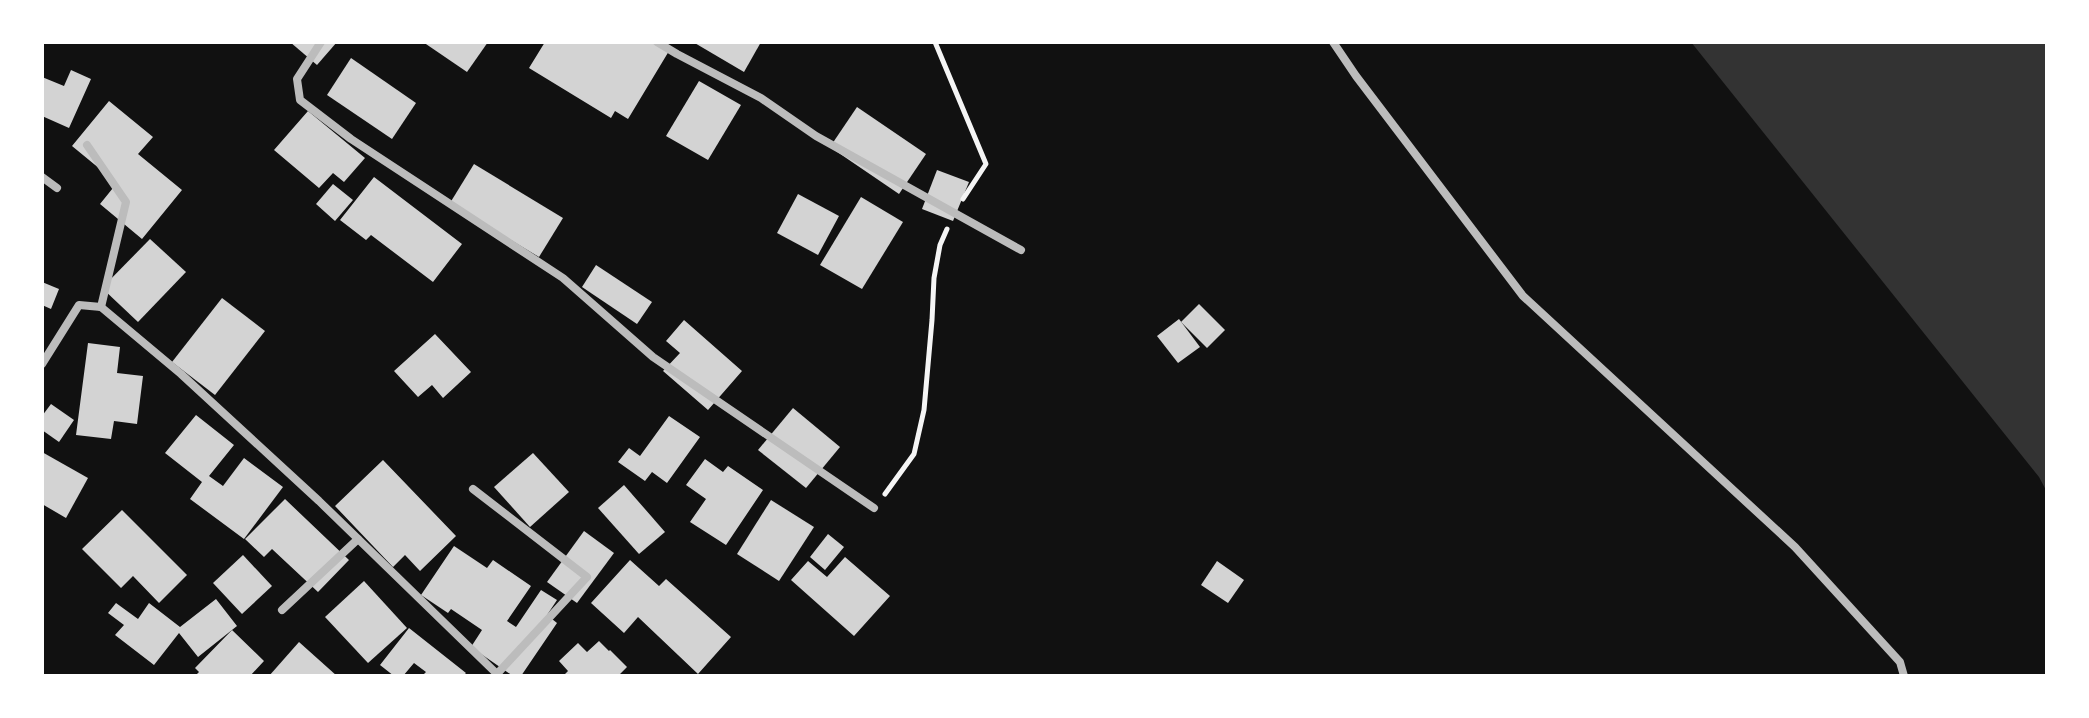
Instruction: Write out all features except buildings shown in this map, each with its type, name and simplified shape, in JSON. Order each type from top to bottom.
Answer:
[{"type":"street","points":[[321,42],[297,79],[300,100],[351,139],[563,278],[653,357],[874,508]]},
{"type":"street","points":[[657,42],[761,98],[816,136],[1021,250]]},
{"type":"street","points":[[1333,42],[1523,296],[1795,547],[1900,662],[1904,676]]},
{"type":"street","points":[[87,145],[126,202],[101,307]]},
{"type":"street","points":[[42,177],[57,188]]},
{"type":"street","points":[[42,364],[79,305],[101,307],[181,374],[497,674],[587,577],[473,489]]},
{"type":"street","points":[[282,610],[358,539]]},
{"type":"path","points":[[874,508],[914,454],[924,410],[934,278],[940,245],[954,212],[986,164],[935,42]]},
{"type":"shaded area","points":[[1691,42],[2047,42],[2047,492],[2039,477]]}]
